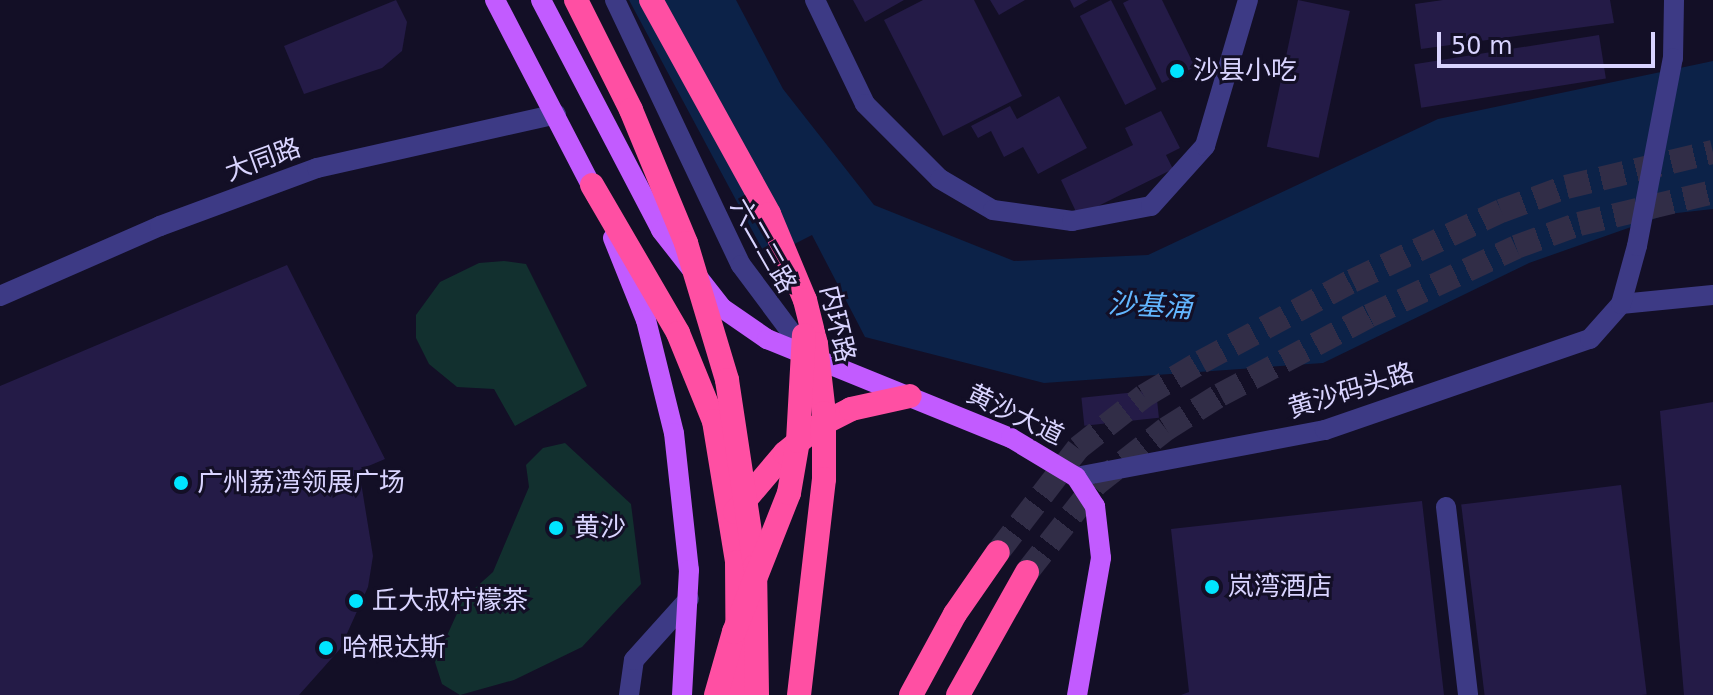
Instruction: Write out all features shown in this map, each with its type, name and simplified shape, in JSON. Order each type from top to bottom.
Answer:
[{"type":"highway","points":[[576,0],[664,185],[727,380],[755,566],[757,695]]},
{"type":"highway","name":"内环路","points":[[651,0],[769,214],[805,300],[822,386],[825,445],[799,695]]},
{"type":"highway","points":[[592,185],[700,380],[714,421],[731,518],[739,598],[738,695]]},
{"type":"highway","points":[[716,695],[734,632],[789,493],[798,441],[805,300]]},
{"type":"highway","points":[[731,518],[785,453],[818,426],[851,409],[910,396]]},
{"type":"highway","points":[[911,695],[955,614],[998,552]]},
{"type":"highway","points":[[958,695],[1027,572]]},
{"type":"main road","points":[[495,0],[592,185],[646,320],[665,386],[679,468],[689,599],[682,695]]},
{"type":"main road","points":[[541,0],[661,230],[691,275],[746,327],[808,355]]},
{"type":"main road","name":"黄沙大道","points":[[808,355],[1011,438],[1076,477],[1095,506],[1101,558],[1077,695]]},
{"type":"street","name":"六二三路","points":[[615,0],[741,265],[808,355]]},
{"type":"street","points":[[815,0],[865,104],[940,179],[993,210],[1072,221],[1151,206],[1205,146],[1248,0]]},
{"type":"street","points":[[1674,0],[1673,58],[1637,246],[1621,304],[1713,295]]},
{"type":"street","name":"大同路","points":[[0,296],[160,226],[317,168],[556,114]]},
{"type":"street","name":"黄沙码头路","points":[[1076,477],[1325,430],[1590,339],[1621,304]]},
{"type":"street","points":[[1446,507],[1468,695]]},
{"type":"street","points":[[629,695],[634,660],[689,599]]},
{"type":"green space","points":[[504,261],[526,264],[587,386],[515,426],[494,389],[457,387],[429,364],[416,338],[416,315],[440,282],[479,263]]},
{"type":"green space","points":[[565,443],[631,504],[641,584],[582,647],[514,680],[460,695],[442,684],[435,662],[464,598],[493,572],[529,487],[526,465],[543,448]]},
{"type":"water","name":"沙基涌","points":[[629,0],[736,0],[783,89],[874,205],[1014,261],[1148,255],[1438,119],[1713,61],[1713,209],[1668,214],[1529,263],[1323,363],[1044,383],[865,337],[812,235],[767,258]]},
{"type":"building","points":[[396,0],[407,22],[402,51],[382,68],[304,94],[284,46]]},
{"type":"building","points":[[853,0],[904,0],[865,22]]},
{"type":"building","points":[[923,0],[974,0],[1022,96],[943,136],[884,20]]},
{"type":"building","points":[[990,0],[1025,0],[999,15]]},
{"type":"building","points":[[1070,0],[1088,0],[1074,8]]},
{"type":"building","points":[[1111,0],[1156,89],[1125,105],[1080,16]]},
{"type":"building","points":[[1129,0],[1162,0],[1195,67],[1162,83],[1123,3]]},
{"type":"building","points":[[1298,0],[1350,11],[1319,158],[1267,147]]},
{"type":"building","points":[[1443,0],[1610,0],[1614,23],[1421,49],[1415,4]]},
{"type":"building","points":[[1599,35],[1606,78],[1421,108],[1414,64]]},
{"type":"building","points":[[1059,96],[1087,148],[1038,174],[1023,147],[1004,157],[991,131],[978,138],[971,126],[1010,106],[1017,119]]},
{"type":"building","points":[[1161,111],[1180,148],[1166,155],[1173,169],[1078,216],[1061,180],[1133,145],[1125,128]]},
{"type":"building","name":"广州荔湾领展广场","points":[[287,265],[385,459],[359,470],[373,556],[368,587],[340,649],[299,695],[0,695],[0,386]]},
{"type":"building","points":[[1156,390],[1159,418],[1084,426],[1081,398]]},
{"type":"building","points":[[1713,402],[1713,695],[1684,695],[1660,411]]},
{"type":"building","points":[[1621,485],[1647,694],[1485,695],[1461,505]]},
{"type":"building","points":[[1422,501],[1444,695],[1181,695],[1189,692],[1171,529]]},
{"type":"tunnel","points":[[998,552],[1078,448],[1144,396],[1201,362],[1352,281],[1501,211],[1566,187],[1713,152]]},
{"type":"tunnel","points":[[1027,572],[1096,484],[1166,429],[1220,395],[1369,316],[1516,247],[1579,224],[1713,192]]},
{"type":"place","name":"沙县小吃","points":[[1177,71]]},
{"type":"place","name":"广州荔湾领展广场","points":[[181,483]]},
{"type":"place","name":"黄沙","points":[[556,528]]},
{"type":"place","name":"岚湾酒店","points":[[1212,587]]},
{"type":"place","name":"丘大叔柠檬茶","points":[[356,601]]},
{"type":"place","name":"哈根达斯","points":[[326,648]]}]
